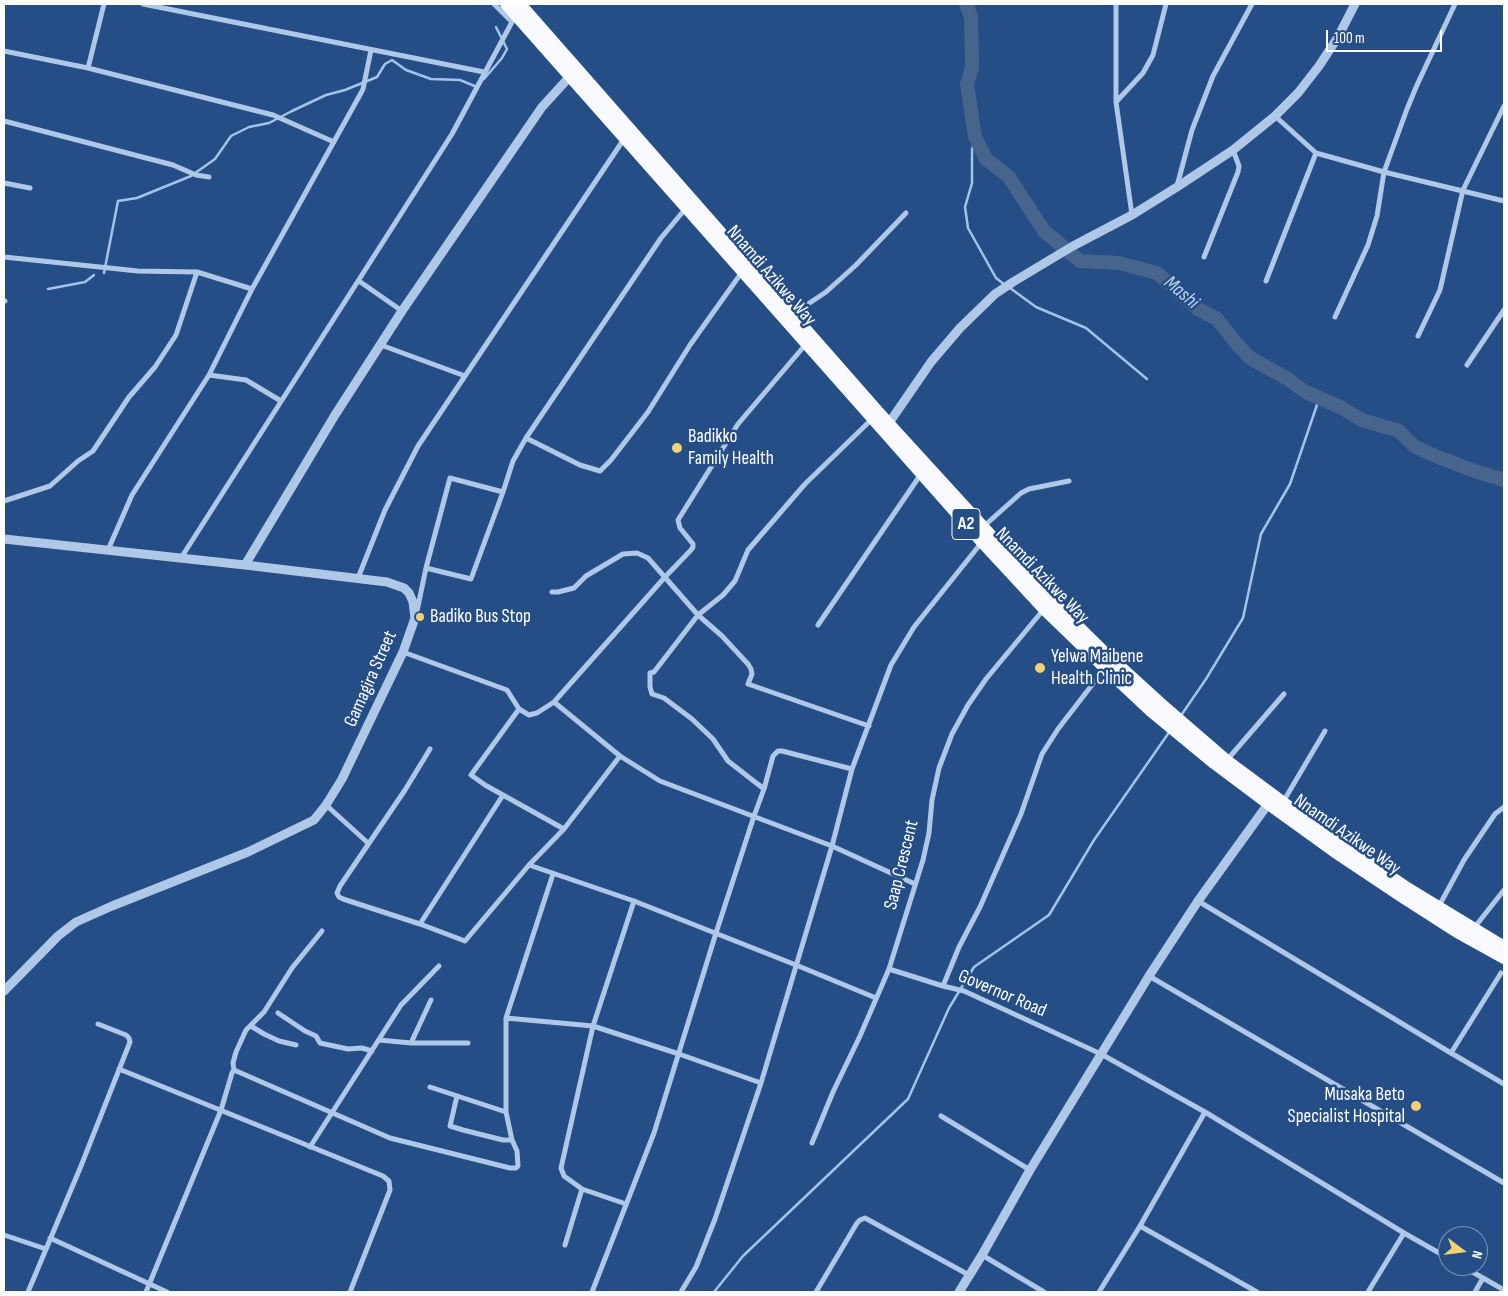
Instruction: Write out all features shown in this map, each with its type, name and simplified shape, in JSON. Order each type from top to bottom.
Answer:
[{"type":"highway","name":"Nnamdi Azikwe Way","points":[[506,4],[573,72],[793,314],[982,527],[1038,587],[1104,652],[1160,703],[1335,852],[1456,932],[1504,958]]},
{"type":"highway","name":"Nnamdi Azikwe Way","points":[[520,4],[625,138],[872,419],[1044,609],[1105,668],[1165,723],[1214,763],[1438,907],[1504,947]]},
{"type":"street","points":[[88,68],[104,4]]},
{"type":"street","points":[[143,4],[484,72]]},
{"type":"street","points":[[181,559],[452,134],[512,22],[494,4]]},
{"type":"street","points":[[1116,4],[1116,102],[1132,215]]},
{"type":"street","points":[[1116,102],[1143,73],[1153,56],[1166,4]]},
{"type":"street","points":[[1177,187],[1192,130],[1213,76],[1252,4]]},
{"type":"street","points":[[889,423],[931,362],[960,328],[996,294],[1073,246],[1132,215],[1177,187],[1233,150],[1275,116],[1298,93],[1319,66],[1338,37],[1355,4]]},
{"type":"street","points":[[1335,317],[1368,245],[1377,216],[1384,172],[1416,85],[1456,4]]},
{"type":"street","points":[[108,550],[132,495],[209,375],[252,289],[364,86],[371,50]]},
{"type":"street","points":[[4,52],[88,68],[273,114],[334,142]]},
{"type":"street","points":[[244,565],[335,415],[402,310],[542,107],[573,72]]},
{"type":"street","points":[[1418,336],[1440,290],[1463,190],[1504,106]]},
{"type":"street","points":[[1275,116],[1316,153],[1384,172],[1504,201]]},
{"type":"street","points":[[4,121],[173,165],[196,175],[209,176]]},
{"type":"street","points":[[358,578],[385,510],[418,446],[625,138]]},
{"type":"street","points":[[1204,257],[1238,172],[1239,166],[1233,150]]},
{"type":"street","points":[[1266,281],[1316,153]]},
{"type":"street","points":[[4,183],[30,188]]},
{"type":"street","points":[[426,568],[471,580],[513,460],[661,238],[686,207]]},
{"type":"street","points":[[793,314],[826,292],[856,265],[906,213]]},
{"type":"street","points":[[4,258],[138,271],[196,272],[252,289]]},
{"type":"street","points":[[4,501],[50,486],[78,461],[93,451],[104,438],[129,397],[155,367],[176,335],[196,272]]},
{"type":"street","points":[[526,438],[580,465],[600,471],[611,460],[648,412],[690,345],[743,272]]},
{"type":"street","points":[[359,281],[402,310]]},
{"type":"street","points":[[1467,365],[1504,310]]},
{"type":"street","points":[[403,652],[508,690],[519,709],[529,715],[537,714],[554,702],[693,547],[693,544],[680,528],[678,520],[738,424],[806,344]]},
{"type":"street","points":[[381,345],[465,376]]},
{"type":"street","points":[[209,375],[246,380],[281,401]]},
{"type":"street","points":[[764,789],[728,761],[713,739],[692,719],[664,698],[652,694],[650,673],[654,672],[698,615],[723,595],[735,581],[748,550],[805,484],[872,419]]},
{"type":"street","points":[[818,625],[921,473]]},
{"type":"street","points":[[415,618],[450,478],[503,492]]},
{"type":"street","points":[[982,527],[1021,493],[1029,489],[1069,481]]},
{"type":"street","name":"Gamagira Street","points":[[4,540],[387,582],[404,588],[409,593],[413,602],[415,618],[403,652],[342,779],[314,820],[248,852],[76,922],[58,936],[4,991]]},
{"type":"street","points":[[682,1292],[696,1267],[715,1219],[761,1083],[832,846],[852,769],[891,665],[914,627],[982,542]]},
{"type":"street","points":[[552,592],[574,588],[586,576],[623,554],[636,553],[648,558],[698,615],[722,636],[748,664],[752,674],[748,684],[869,726]]},
{"type":"street","name":"Saap Crescent","points":[[812,1142],[889,969],[923,860],[937,776],[952,734],[968,705],[986,679],[1044,609]]},
{"type":"street","points":[[943,986],[1020,814],[1042,754],[1058,728],[1105,668]]},
{"type":"street","points":[[1226,760],[1284,694]]},
{"type":"street","points":[[554,702],[620,756],[660,782],[832,846],[915,884]]},
{"type":"street","points":[[519,709],[471,775],[485,785],[564,829]]},
{"type":"street","points":[[959,1292],[1030,1170],[1149,976],[1198,901],[1275,801],[1325,731]]},
{"type":"street","points":[[430,749],[338,890],[339,897],[465,941],[529,865],[564,829],[620,756]]},
{"type":"street","points":[[592,1292],[654,1133],[773,756],[778,751],[782,751],[852,769]]},
{"type":"street","points":[[420,924],[503,795]]},
{"type":"street","points":[[326,805],[368,843]]},
{"type":"street","points":[[1438,907],[1474,845],[1495,814],[1504,807]]},
{"type":"street","points":[[529,865],[634,901],[876,998]]},
{"type":"street","points":[[234,1070],[390,1138],[474,1160],[516,1168],[518,1166],[518,1151],[512,1140],[506,1112],[506,1018],[553,874]]},
{"type":"street","points":[[1473,929],[1504,890]]},
{"type":"street","points":[[626,1204],[582,1189],[564,1176],[561,1168],[593,1026],[634,901]]},
{"type":"street","points":[[1198,901],[1504,1084]]},
{"type":"street","points":[[146,1292],[221,1110],[234,1070],[233,1063],[236,1052],[246,1030],[264,1012],[292,968],[322,931]]},
{"type":"street","points":[[310,1147],[401,1005],[439,966]]},
{"type":"street","name":"Governor Road","points":[[889,969],[964,991],[1101,1054],[1205,1112],[1438,1252]]},
{"type":"street","points":[[1451,1054],[1502,973]]},
{"type":"street","points":[[1149,976],[1504,1184]]},
{"type":"street","points":[[410,1043],[432,1000]]},
{"type":"street","points":[[278,1013],[304,1031],[316,1036],[320,1043],[348,1049],[362,1048],[372,1051]]},
{"type":"street","points":[[506,1018],[593,1026],[761,1083]]},
{"type":"street","points":[[28,1292],[130,1045],[130,1038],[126,1035],[98,1024]]},
{"type":"street","points":[[251,1026],[279,1041],[296,1046]]},
{"type":"street","points":[[379,1040],[410,1043],[468,1043]]},
{"type":"street","points":[[119,1069],[383,1176],[389,1181],[390,1190],[350,1292]]},
{"type":"street","points":[[430,1087],[506,1112]]},
{"type":"street","points":[[457,1096],[450,1126],[503,1140],[512,1140]]},
{"type":"street","points":[[1099,1292],[1140,1226],[1205,1112]]},
{"type":"street","points":[[941,1116],[1030,1170]]},
{"type":"street","points":[[565,1246],[582,1189]]},
{"type":"street","points":[[816,1292],[858,1223],[865,1218],[970,1275]]},
{"type":"street","points":[[1140,1226],[1257,1292]]},
{"type":"street","points":[[1368,1292],[1404,1233]]},
{"type":"street","points":[[4,1235],[46,1249]]},
{"type":"street","points":[[50,1238],[167,1292]]},
{"type":"street","points":[[982,1255],[1044,1292]]},
{"type":"street","points":[[1480,1276],[1504,1290]]},
{"type":"street","points":[[1475,1292],[1483,1278]]},
{"type":"waterway","name":"Mashi","points":[[966,4],[971,16],[972,68],[967,84],[975,137],[986,159],[1009,177],[1044,231],[1080,261],[1119,263],[1157,273],[1198,309],[1217,319],[1250,358],[1288,379],[1304,391],[1342,408],[1362,420],[1399,431],[1414,446],[1433,455],[1504,480]]},
{"type":"waterway","points":[[484,79],[502,58],[507,49],[496,27]]},
{"type":"waterway","points":[[104,273],[118,201],[137,198],[191,176],[215,159],[231,136],[249,127],[269,123],[326,95],[345,90],[377,77],[385,64],[392,60],[406,70],[431,79],[460,80],[477,87]]},
{"type":"waterway","points":[[975,137],[972,150],[972,183],[965,207],[968,228],[996,278],[1005,285]]},
{"type":"waterway","points":[[48,289],[85,282],[94,275]]},
{"type":"waterway","points":[[1010,288],[1036,307],[1086,328],[1147,379]]},
{"type":"waterway","points":[[1180,717],[1206,679],[1243,618],[1261,534],[1290,484],[1319,399]]},
{"type":"waterway","points":[[714,1292],[743,1256],[908,1099],[949,1008],[974,967],[1049,915],[1094,840],[1170,731]]},
{"type":"place","name":"Badikko Family Health","points":[[677,448]]},
{"type":"place","name":"Badiko Bus Stop","points":[[420,617]]},
{"type":"place","name":"Yelwa Maibene Health Clinic","points":[[1040,668]]},
{"type":"place","name":"Musaka Beto Specialist Hospital","points":[[1416,1106]]}]
